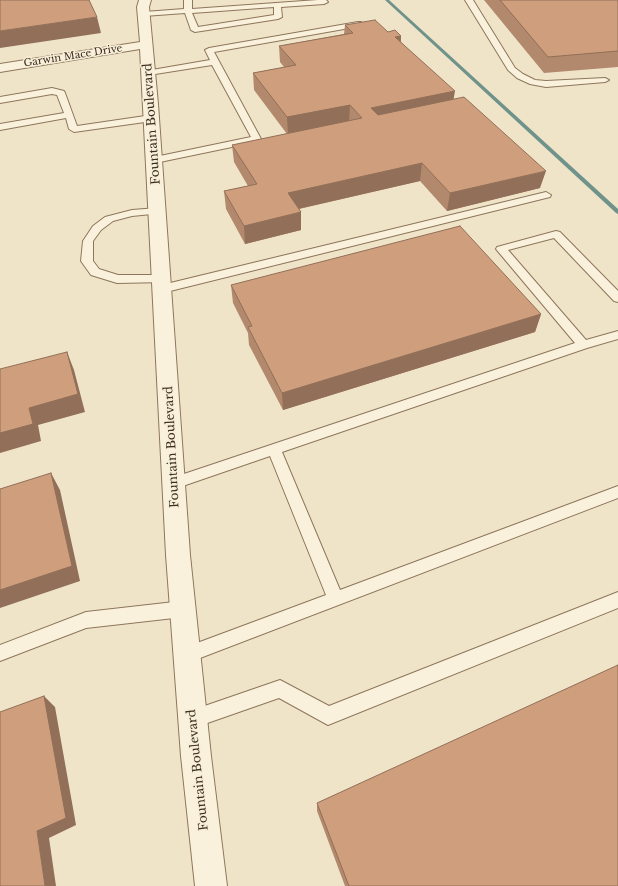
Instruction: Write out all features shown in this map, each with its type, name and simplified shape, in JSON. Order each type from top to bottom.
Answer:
[{"type":"street","name":"Fountain Boulevard","points":[[143,5],[155,160],[183,609],[211,886]]},
{"type":"street","name":"Garwin Mace Drive","points":[[0,68],[147,44]]},
{"type":"lane","points":[[188,0],[188,11],[196,30],[278,17],[277,5]]},
{"type":"lane","points":[[143,5],[188,11],[324,2],[322,0]]},
{"type":"lane","points":[[469,0],[512,70],[520,76],[533,82],[546,84],[605,80]]},
{"type":"lane","points":[[155,160],[256,139],[209,50],[358,24]]},
{"type":"lane","points":[[149,73],[215,62]]},
{"type":"lane","points":[[0,100],[52,91],[61,93],[74,129],[152,118]]},
{"type":"lane","points":[[0,127],[69,115]]},
{"type":"lane","points":[[158,211],[132,214],[109,219],[97,228],[88,242],[87,261],[96,272],[118,279],[162,284],[546,195]]},
{"type":"lane","points":[[583,345],[501,249],[556,234],[618,298]]},
{"type":"lane","points":[[174,483],[583,345],[618,335]]},
{"type":"lane","points":[[274,449],[336,599]]},
{"type":"lane","points":[[187,655],[618,492]]},
{"type":"lane","points":[[193,719],[280,688],[328,716],[618,600]]},
{"type":"lane","points":[[0,653],[86,620],[183,609]]},
{"type":"building","points":[[0,0],[89,0],[97,17],[0,31]]},
{"type":"building","points":[[500,0],[618,0],[618,51],[548,57]]},
{"type":"building","points":[[375,20],[388,32],[395,30],[401,36],[395,37],[455,91],[371,108],[378,115],[464,97],[546,171],[450,193],[422,163],[288,193],[301,212],[244,226],[224,191],[257,184],[232,145],[362,118],[350,105],[287,117],[253,73],[296,65],[279,46],[353,33],[345,25]]},
{"type":"building","points":[[460,226],[541,314],[282,393],[248,327],[252,326],[231,285]]},
{"type":"building","points":[[67,352],[78,394],[29,408],[33,424],[0,433],[0,369]]},
{"type":"building","points":[[51,473],[72,566],[0,590],[0,489]]},
{"type":"building","points":[[618,665],[618,886],[349,886],[317,803]]},
{"type":"building","points":[[44,696],[66,818],[37,831],[45,886],[0,886],[0,712]]},
{"type":"waterway","points":[[387,0],[618,212]]}]
